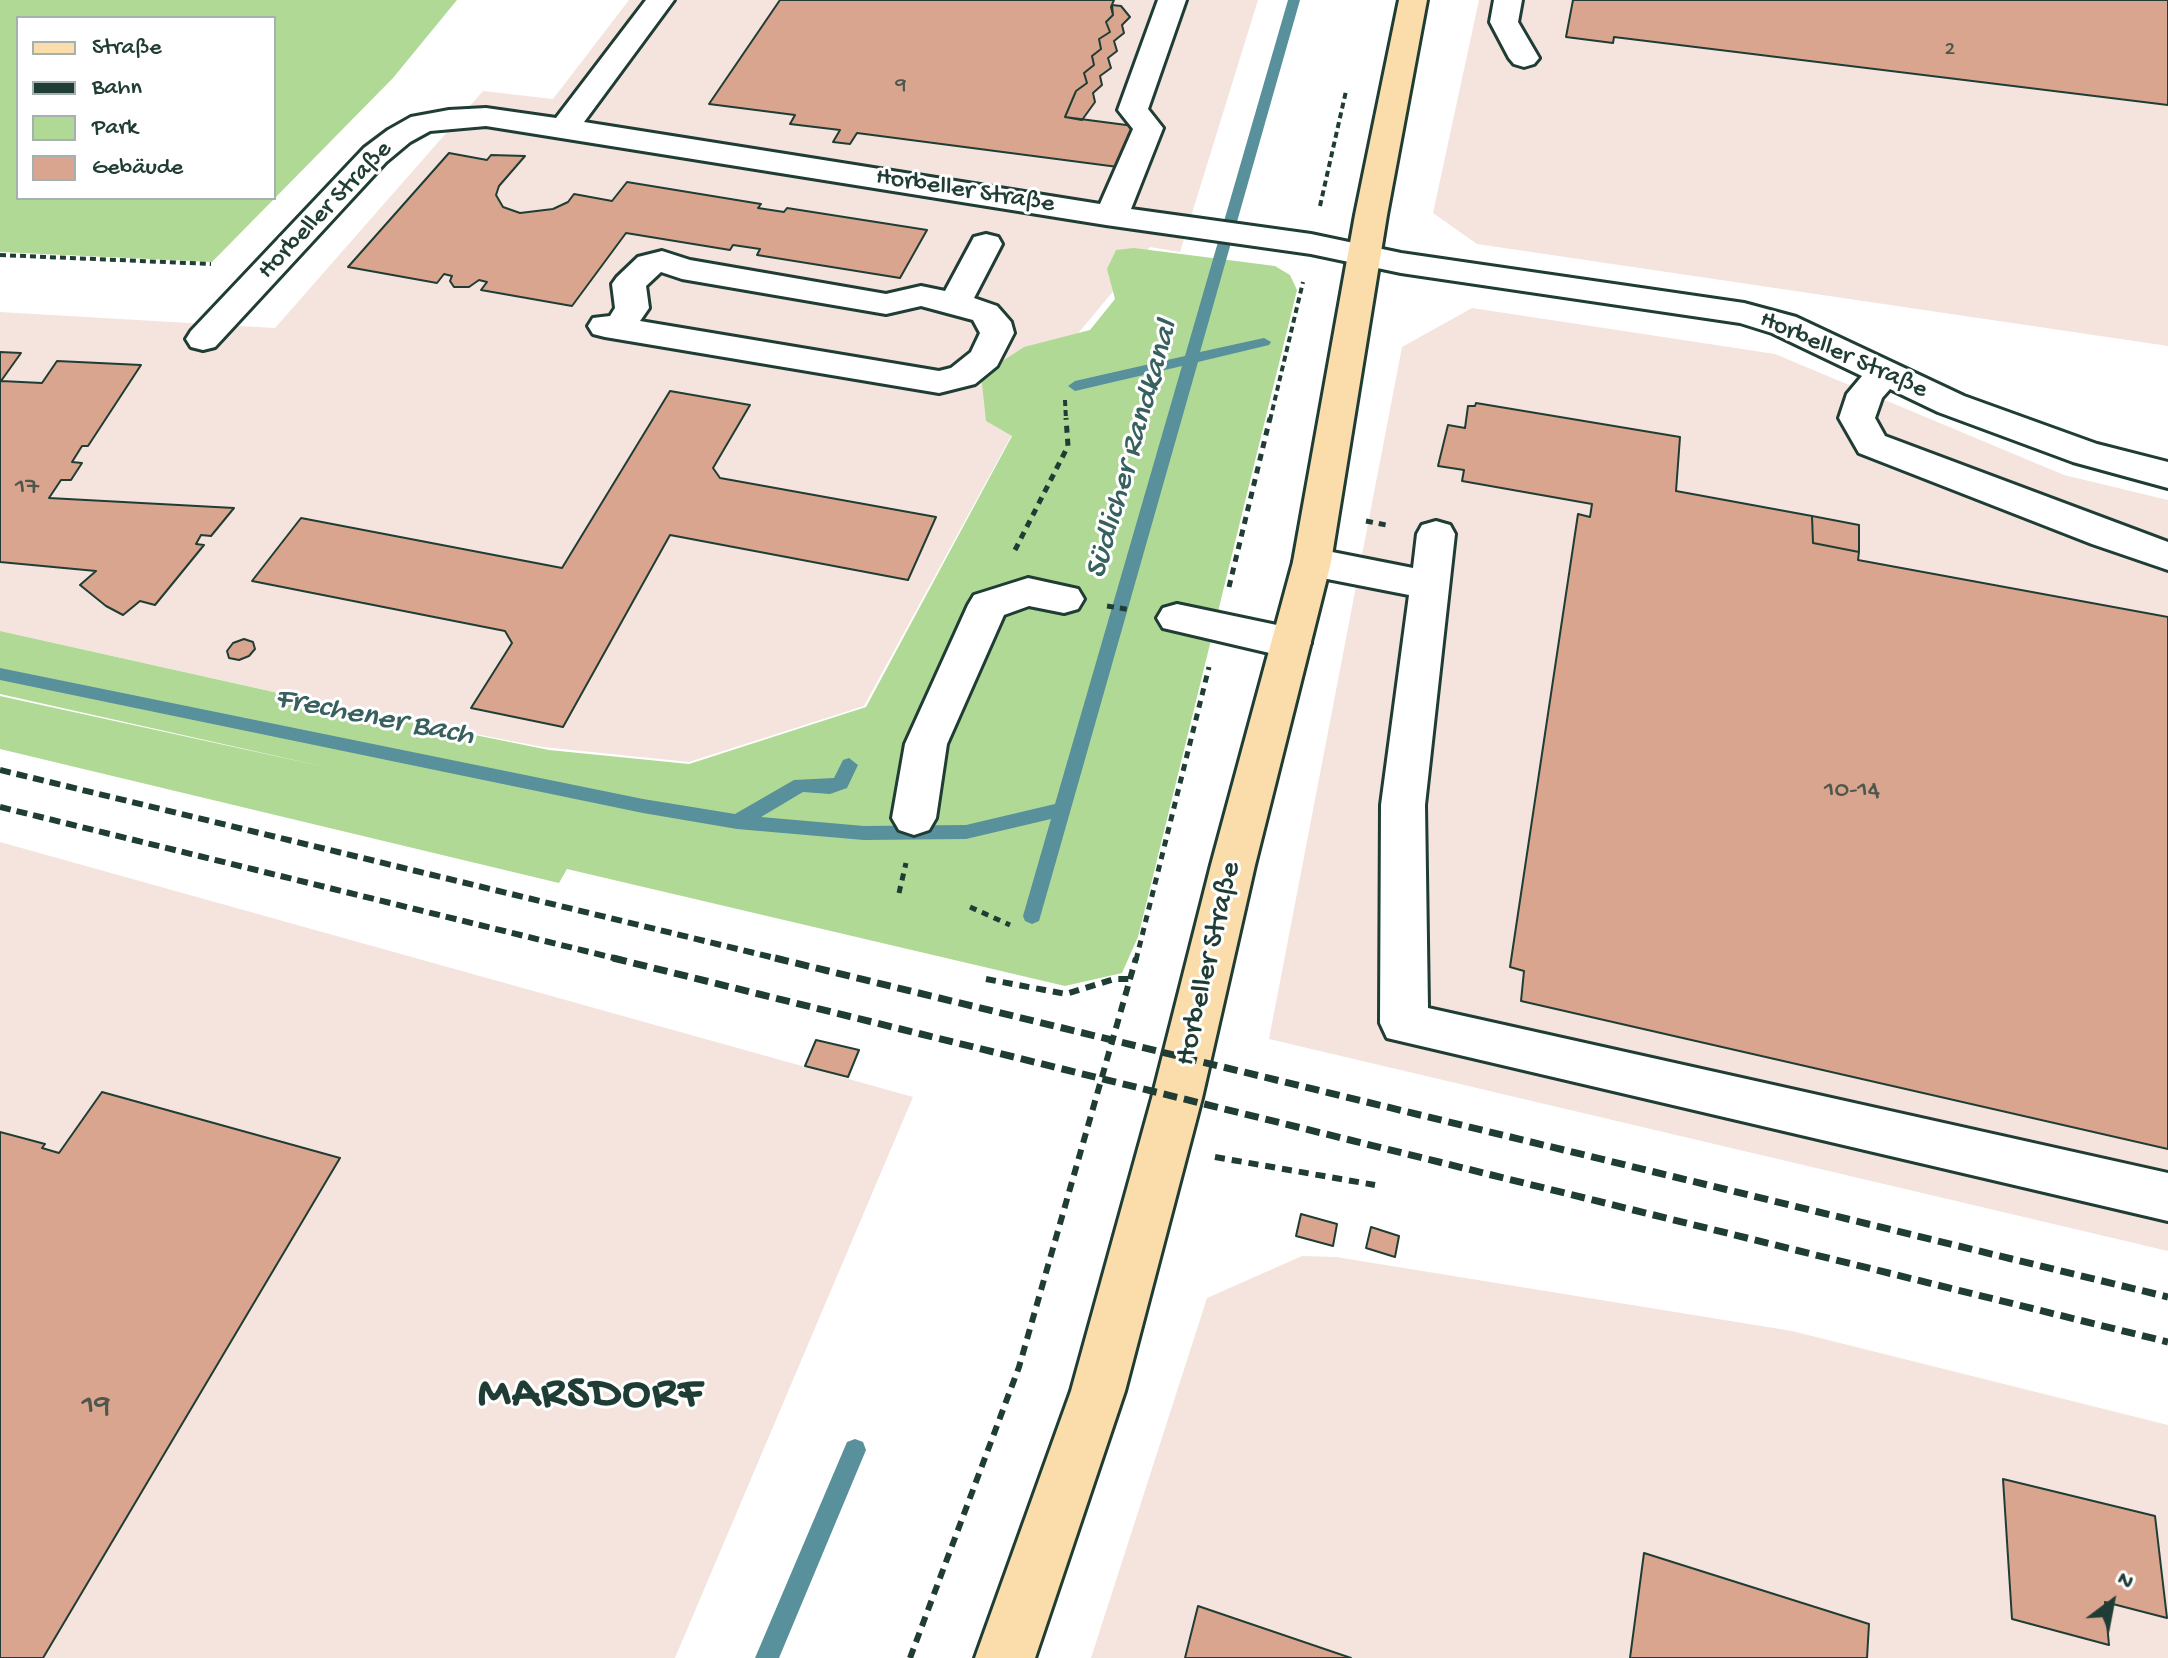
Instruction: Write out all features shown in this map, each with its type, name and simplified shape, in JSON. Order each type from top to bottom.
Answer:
[{"type":"main road","name":"Horbeller Straße","points":[[1005,1658],[1098,1391],[1165,1148],[1312,562],[1413,0]]},
{"type":"street","points":[[564,128],[660,0]]},
{"type":"street","points":[[1112,215],[1148,128],[1133,110],[1172,0]]},
{"type":"street","points":[[1508,0],[1504,22],[1524,58]]},
{"type":"street","name":"Horbeller Straße","points":[[203,339],[375,155],[399,136],[422,123],[486,117],[1311,244],[1365,257],[1744,313],[1784,325],[1951,404],[2086,453],[2168,475]]},
{"type":"street","points":[[955,303],[986,244]]},
{"type":"street","points":[[662,261],[682,269],[886,304],[921,296],[955,303],[985,313],[994,322],[997,333],[985,358],[963,376],[939,382],[612,327],[632,308],[629,284],[650,264],[662,261]]},
{"type":"street","points":[[1885,373],[1865,394],[1857,418],[1872,444],[2168,556]]},
{"type":"street","points":[[1436,534],[1403,805],[1404,1023],[2168,1197]]},
{"type":"street","points":[[1312,562],[1430,585]]},
{"type":"street","points":[[911,837],[926,744],[988,605],[1028,592],[1064,599]]},
{"type":"street","points":[[1177,618],[1291,643]]},
{"type":"path","points":[[910,1658],[1019,1367],[1131,979],[1219,627],[1349,76]]},
{"type":"path","points":[[0,255],[272,267]]},
{"type":"path","points":[[988,605],[1068,446],[1065,400]]},
{"type":"path","points":[[1376,523],[1394,526]]},
{"type":"path","points":[[1064,599],[1177,618]]},
{"type":"path","points":[[899,893],[911,837]]},
{"type":"path","points":[[970,907],[1010,925]]},
{"type":"path","points":[[986,979],[1066,994],[1114,979],[1131,979]]},
{"type":"path","points":[[1165,1148],[1375,1185]]},
{"type":"shaded area","points":[[629,0],[1258,0],[1180,252],[1150,247],[1046,372],[864,706],[689,762],[543,747],[387,717],[0,631],[0,312],[275,328],[483,91],[553,99]]},
{"type":"shaded area","points":[[1479,0],[2168,0],[2168,346],[1477,244],[1433,213]]},
{"type":"shaded area","points":[[1472,308],[1775,354],[2064,475],[2168,500],[2168,1251],[1269,1039],[1402,347]]},
{"type":"shaded area","points":[[0,842],[913,1097],[675,1658],[0,1658]]},
{"type":"shaded area","points":[[1302,1256],[1336,1257],[1792,1331],[2168,1425],[2168,1658],[1091,1658],[1207,1298]]},
{"type":"green space","points":[[0,0],[457,0],[393,78],[276,197],[276,16],[16,16],[16,200],[273,200],[212,262],[0,252]]},
{"type":"green space","points":[[1134,248],[1275,266],[1290,275],[1297,290],[1138,937],[1122,973],[1065,986],[567,869],[559,883],[0,749],[0,696],[330,768],[0,694],[0,631],[549,750],[689,764],[866,707],[1012,436],[986,421],[981,375],[1024,347],[1090,330],[1115,299],[1107,269],[1116,250]]},
{"type":"building","points":[[780,0],[1114,0],[1111,7],[1113,15],[1106,22],[1110,32],[1099,39],[1101,49],[1092,56],[1094,65],[1084,73],[1087,83],[1076,91],[1065,117],[1134,126],[1118,167],[857,133],[850,144],[833,142],[840,130],[790,124],[795,115],[709,104]]},
{"type":"building","points":[[1573,0],[2168,0],[2168,105],[1614,37],[1613,43],[1566,37]]},
{"type":"building","points":[[1112,5],[1121,6],[1130,17],[1122,25],[1124,33],[1114,41],[1117,51],[1108,58],[1111,68],[1100,76],[1102,85],[1093,93],[1095,102],[1082,120],[1065,117],[1076,91],[1087,83],[1084,73],[1094,65],[1092,56],[1101,49],[1099,39],[1110,32],[1106,22],[1113,15]]},
{"type":"building","points":[[449,153],[487,160],[491,155],[525,156],[499,186],[496,195],[503,207],[520,213],[553,209],[568,202],[574,194],[612,201],[627,182],[761,204],[758,208],[784,212],[787,208],[927,230],[900,278],[757,255],[760,249],[733,245],[730,250],[626,233],[572,306],[481,290],[487,282],[479,280],[469,287],[454,287],[450,281],[452,276],[444,274],[437,283],[348,267]]},
{"type":"building","points":[[0,352],[21,353],[1,381],[42,383],[57,361],[141,365],[88,446],[82,446],[72,462],[82,463],[71,480],[61,480],[49,498],[234,508],[211,536],[201,535],[196,544],[204,545],[155,605],[140,601],[123,615],[80,585],[96,571],[0,562]]},
{"type":"building","points":[[670,391],[750,405],[713,468],[720,478],[936,517],[908,580],[670,535],[563,727],[471,708],[512,643],[505,631],[252,581],[301,518],[562,568]]},
{"type":"building","points":[[1476,403],[1680,437],[1676,491],[1812,516],[1813,543],[1859,552],[1858,560],[2168,617],[2168,1149],[1521,1001],[1524,971],[1510,967],[1578,514],[1590,517],[1592,504],[1462,481],[1464,470],[1438,466],[1448,425],[1465,428],[1468,406],[1475,406]]},
{"type":"building","points":[[1812,516],[1859,525],[1859,552],[1813,543]]},
{"type":"building","points":[[244,639],[253,642],[255,649],[239,660],[229,658],[227,651],[233,643]]},
{"type":"building","points":[[816,1040],[859,1050],[848,1077],[805,1066]]},
{"type":"building","points":[[102,1092],[340,1158],[43,1658],[0,1658],[0,1132],[45,1144],[42,1148],[59,1153]]},
{"type":"building","points":[[1301,1214],[1337,1224],[1333,1246],[1296,1236]]},
{"type":"building","points":[[1371,1227],[1399,1236],[1395,1257],[1366,1248]]},
{"type":"building","points":[[2003,1479],[2155,1516],[2167,1618],[2105,1602],[2109,1645],[2012,1619]]},
{"type":"building","points":[[1644,1553],[1869,1624],[1867,1658],[1630,1658]]},
{"type":"building","points":[[1198,1606],[1351,1658],[1185,1658]]},
{"type":"waterway","name":"Südlicher Randkanal","points":[[1191,359],[1294,0]]},
{"type":"waterway","name":"Frechener Bach","points":[[1191,359],[1264,342]]},
{"type":"waterway","name":"Südlicher Randkanal","points":[[1032,916],[1191,359]]},
{"type":"waterway","name":"Frechener Bach","points":[[1075,386],[1191,359]]},
{"type":"waterway","name":"Frechener Bach","points":[[0,674],[643,806],[737,822]]},
{"type":"waterway","name":"Frechener Bach","points":[[737,822],[800,785],[830,787],[841,783],[849,765]]},
{"type":"waterway","name":"Frechener Bach","points":[[737,822],[864,833],[966,832],[1062,809]]},
{"type":"waterway","name":"Südlicher Randkanal","points":[[767,1658],[855,1450]]},
{"type":"railway","points":[[0,770],[783,960]]},
{"type":"railway","points":[[0,807],[622,960]]},
{"type":"railway","points":[[613,958],[2168,1342]]},
{"type":"railway","points":[[775,958],[2168,1297]]},
{"type":"district","name":"MARSDORF","points":[[591,1397]]}]
